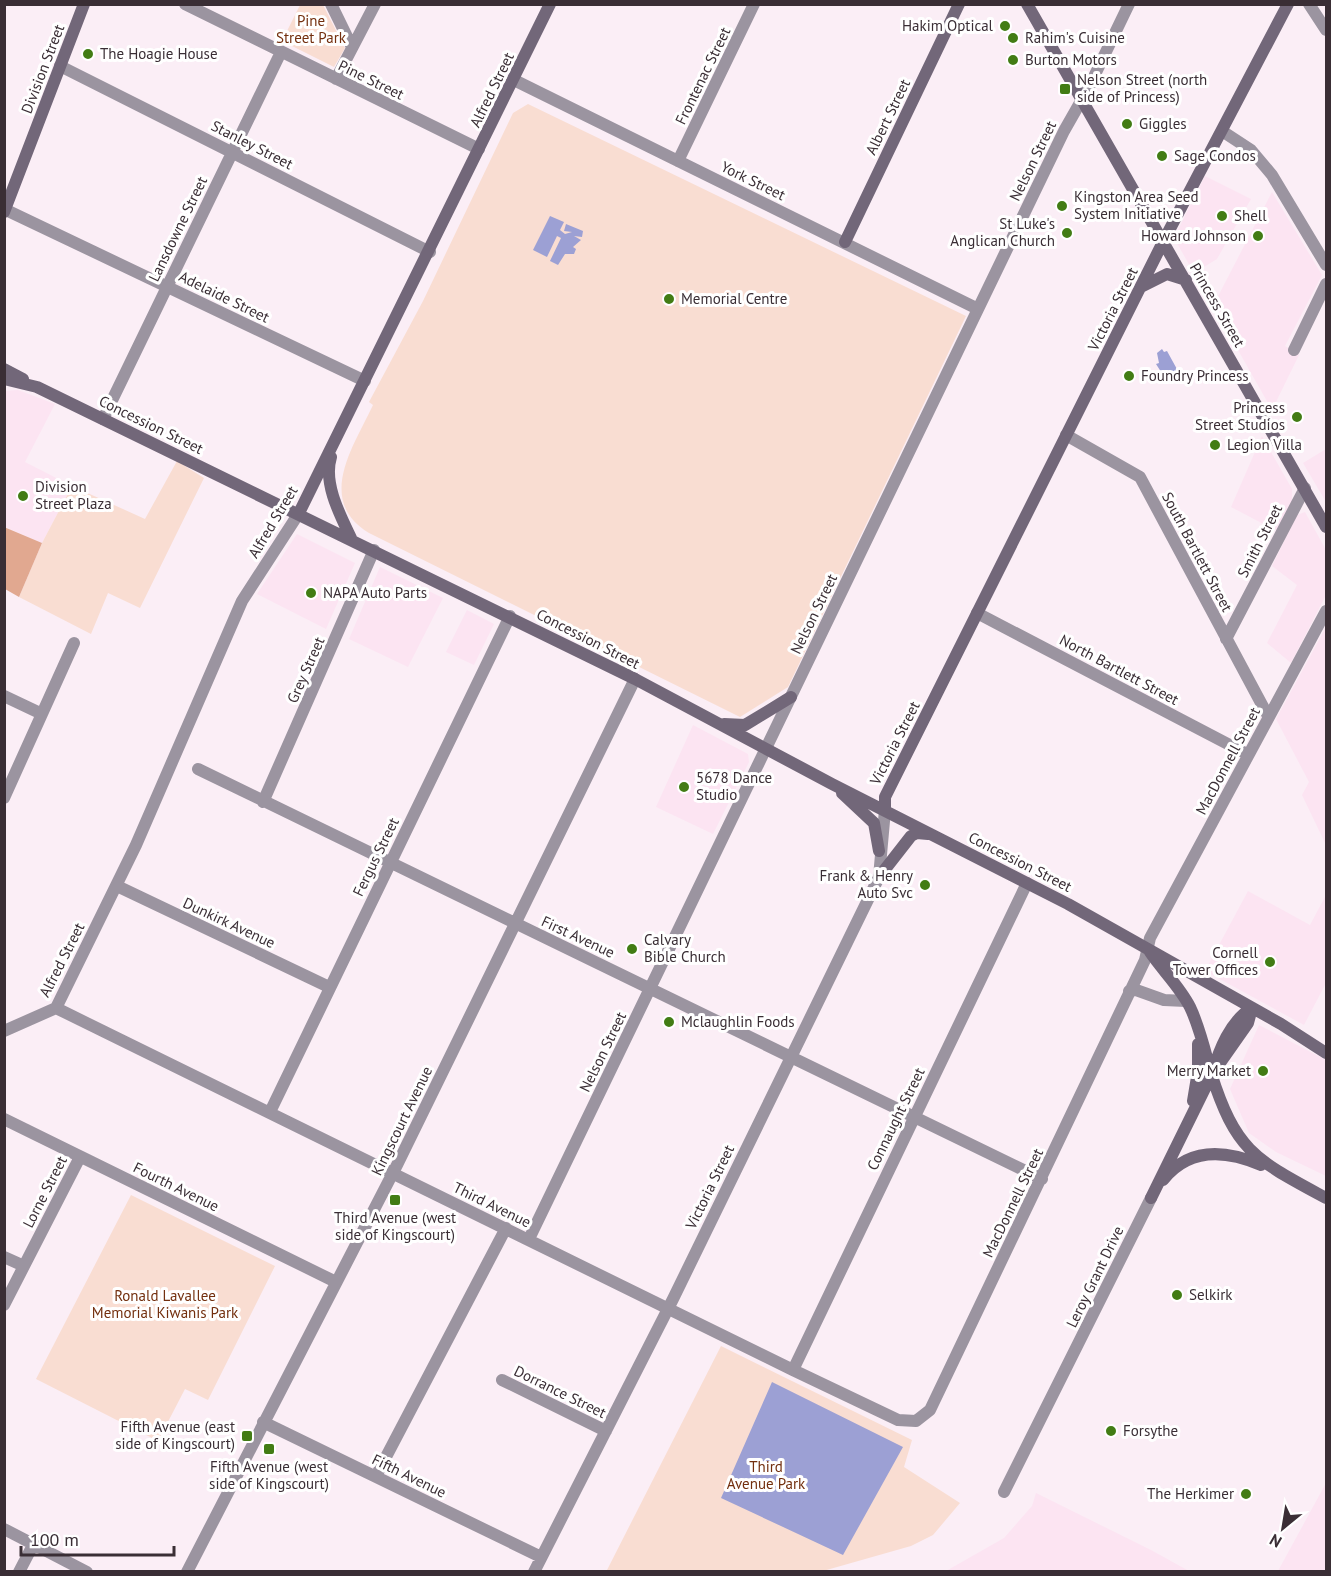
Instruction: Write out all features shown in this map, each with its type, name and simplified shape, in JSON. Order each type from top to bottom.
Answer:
[{"type":"main road","name":"Division Street","points":[[5,210],[84,4]]},
{"type":"main road","name":"Alfred Street","points":[[299,513],[430,252],[550,4]]},
{"type":"main road","name":"Albert Street","points":[[845,242],[959,4]]},
{"type":"main road","name":"Princess Street","points":[[1027,4],[1326,527]]},
{"type":"main road","name":"Victoria Street","points":[[885,810],[885,798],[977,612],[1163,242],[1288,4]]},
{"type":"main road","points":[[1140,287],[1167,274],[1185,280]]},
{"type":"main road","points":[[4,369],[37,387]]},
{"type":"main road","name":"Concession Street","points":[[4,379],[37,387],[374,549],[634,679],[832,784],[1028,883],[1147,948],[1326,1053]]},
{"type":"main road","points":[[336,439],[328,464],[331,487],[351,538]]},
{"type":"main road","points":[[718,723],[745,724],[791,697]]},
{"type":"main road","points":[[832,784],[872,820],[876,827],[879,851]]},
{"type":"main road","points":[[879,877],[911,836],[916,833],[932,834]]},
{"type":"main road","name":"Concession Street","points":[[1147,948],[1186,1001],[1197,1025],[1223,1111],[1238,1137],[1254,1154],[1278,1172],[1326,1198]]},
{"type":"main road","name":"Leroy Grant Drive","points":[[1150,1198],[1212,1074],[1226,1058],[1248,1023],[1252,1008]]},
{"type":"main road","points":[[1188,1121],[1197,1086],[1197,1025]]},
{"type":"main road","points":[[1150,1198],[1166,1177],[1179,1166],[1206,1153],[1231,1155],[1278,1172]]},
{"type":"street","name":"Pine Street","points":[[185,4],[479,149]]},
{"type":"street","points":[[331,4],[352,47]]},
{"type":"street","points":[[336,79],[375,4]]},
{"type":"street","name":"Frontenac Street","points":[[678,161],[754,4]]},
{"type":"street","name":"Nelson Street","points":[[529,1239],[1064,131],[1083,100],[1129,4]]},
{"type":"street","points":[[1309,4],[1326,30]]},
{"type":"street","name":"Lansdowne Street","points":[[103,419],[281,52]]},
{"type":"street","name":"Stanley Street","points":[[60,66],[430,252]]},
{"type":"street","name":"York Street","points":[[514,80],[978,309]]},
{"type":"street","points":[[1222,132],[1251,150],[1272,175],[1326,265]]},
{"type":"street","name":"Adelaide Street","points":[[5,210],[365,381]]},
{"type":"street","points":[[1294,350],[1326,284]]},
{"type":"street","name":"South Bartlett Street","points":[[1066,435],[1140,477],[1268,716]]},
{"type":"street","name":"Smith Street","points":[[1226,639],[1305,488]]},
{"type":"street","name":"Alfred Street","points":[[4,1031],[56,1008],[117,886],[242,601],[299,513]]},
{"type":"street","name":"Grey Street","points":[[263,802],[374,549]]},
{"type":"street","name":"MacDonnell Street","points":[[916,1421],[930,1410],[1145,960],[1147,948],[1247,754],[1326,611]]},
{"type":"street","name":"North Bartlett Street","points":[[977,612],[1247,754]]},
{"type":"street","name":"Fergus Street","points":[[270,1112],[510,616]]},
{"type":"street","points":[[4,798],[74,643]]},
{"type":"street","name":"Kingscourt Avenue","points":[[187,1572],[393,1173],[634,679]]},
{"type":"street","points":[[4,696],[42,714]]},
{"type":"street","name":"First Avenue","points":[[198,769],[790,1057],[915,1115],[1042,1179]]},
{"type":"street","name":"Victoria Street","points":[[534,1572],[668,1308],[879,877],[879,851],[885,810]]},
{"type":"street","name":"Connaught Street","points":[[793,1370],[1028,883]]},
{"type":"street","name":"Dunkirk Avenue","points":[[117,886],[329,987]]},
{"type":"street","points":[[1129,991],[1136,990],[1164,1000],[1186,1001]]},
{"type":"street","name":"Third Avenue","points":[[56,1008],[793,1370],[898,1420],[916,1421]]},
{"type":"street","name":"Fourth Avenue","points":[[4,1119],[336,1282]]},
{"type":"street","name":"Lorne Street","points":[[4,1305],[80,1157]]},
{"type":"street","name":"Leroy Grant Drive","points":[[1004,1492],[1150,1198]]},
{"type":"street","points":[[376,1476],[506,1228]]},
{"type":"street","points":[[4,1257],[24,1266]]},
{"type":"street","name":"Dorrance Street","points":[[502,1380],[606,1431]]},
{"type":"street","name":"Fifth Avenue","points":[[263,1422],[541,1557]]},
{"type":"street","points":[[4,1530],[87,1572]]},
{"type":"street","points":[[19,1572],[33,1545]]},
{"type":"shaded area","points":[[1205,176],[1251,199],[1217,259],[1194,273],[1174,238]]},
{"type":"shaded area","points":[[1272,192],[1322,275],[1285,346],[1299,355],[1272,410],[1213,306]]},
{"type":"shaded area","points":[[18,390],[55,404],[25,462],[72,486],[42,543],[5,527],[4,391]]},
{"type":"shaded area","points":[[1262,436],[1292,489],[1292,502],[1277,531],[1231,507]]},
{"type":"shaded area","points":[[1326,449],[1326,502],[1303,463]]},
{"type":"shaded area","points":[[1305,512],[1326,550],[1326,595],[1291,663],[1267,643],[1297,585],[1272,566],[1297,515]]},
{"type":"shaded area","points":[[4,527],[42,543],[19,597],[5,589]]},
{"type":"shaded area","points":[[297,534],[355,563],[326,629],[257,594]]},
{"type":"shaded area","points":[[380,567],[443,598],[408,667],[349,639]]},
{"type":"shaded area","points":[[467,610],[494,624],[474,665],[446,652]]},
{"type":"shaded area","points":[[1326,627],[1326,845],[1302,795],[1309,782],[1276,719]]},
{"type":"shaded area","points":[[693,725],[748,754],[749,762],[713,834],[656,807]]},
{"type":"shaded area","points":[[1248,891],[1310,925],[1326,895],[1326,983],[1304,1025],[1205,971]]},
{"type":"shaded area","points":[[1259,1025],[1326,1060],[1326,1176],[1276,1152],[1249,1133],[1230,1089]]},
{"type":"shaded area","points":[[1326,1483],[1326,1571],[1278,1571]]},
{"type":"shaded area","points":[[1036,1493],[1189,1571],[946,1571],[1004,1538],[1032,1506]]},
{"type":"green space","name":"Pine Street Park","points":[[300,5],[323,5],[345,48],[334,67],[282,41]]},
{"type":"green space","name":"Memorial Centre","points":[[528,104],[966,316],[788,687],[740,717],[369,533],[353,520],[344,505],[342,489],[344,472],[349,455],[373,405],[369,402],[423,301],[513,113]]},
{"type":"green space","points":[[177,461],[204,478],[140,608],[108,593],[91,634],[19,597],[42,543],[72,486],[145,519]]},
{"type":"green space","name":"Ronald Lavallee Memorial Kiwanis Park","points":[[131,1195],[275,1266],[208,1400],[185,1389],[158,1441],[36,1379]]},
{"type":"green space","name":"Third Avenue Park","points":[[721,1346],[912,1440],[904,1467],[960,1503],[933,1535],[911,1546],[823,1571],[606,1572]]},
{"type":"water","points":[[550,216],[564,222],[560,230],[565,234],[572,232],[564,231],[566,224],[583,231],[582,237],[574,236],[581,240],[573,247],[576,249],[574,254],[565,254],[558,265],[550,261],[561,238],[557,236],[547,257],[533,250]]},
{"type":"water","points":[[1162,349],[1164,352],[1167,351],[1178,371],[1177,376],[1172,379],[1165,373],[1163,375],[1156,364],[1159,363],[1157,353]]},
{"type":"water","points":[[772,1382],[903,1447],[843,1555],[721,1498]]},
{"type":"place","name":"Hakim Optical","points":[[1005,26]]},
{"type":"place","name":"Rahim's Cuisine","points":[[1013,38]]},
{"type":"place","name":"The Hoagie House","points":[[88,54]]},
{"type":"place","name":"Burton Motors","points":[[1013,60]]},
{"type":"place","name":"Nelson Street (north side of Princess)","points":[[1065,89]]},
{"type":"place","name":"Giggles","points":[[1127,124]]},
{"type":"place","name":"Sage Condos","points":[[1162,156]]},
{"type":"place","name":"Kingston Area Seed System Initiative","points":[[1062,206]]},
{"type":"place","name":"Shell","points":[[1222,216]]},
{"type":"place","name":"St Luke's Anglican Church","points":[[1067,233]]},
{"type":"place","name":"Howard Johnson","points":[[1258,236]]},
{"type":"place","name":"Memorial Centre","points":[[669,299]]},
{"type":"place","name":"Foundry Princess","points":[[1129,376]]},
{"type":"place","name":"Princess Street Studios","points":[[1297,417]]},
{"type":"place","name":"Legion Villa","points":[[1215,445]]},
{"type":"place","name":"Division Street Plaza","points":[[23,496]]},
{"type":"place","name":"NAPA Auto Parts","points":[[311,593]]},
{"type":"place","name":"5678 Dance Studio","points":[[684,787]]},
{"type":"place","name":"Frank & Henry Auto Svc","points":[[925,885]]},
{"type":"place","name":"Calvary Bible Church","points":[[632,949]]},
{"type":"place","name":"Cornell Tower Offices","points":[[1270,962]]},
{"type":"place","name":"Mclaughlin Foods","points":[[669,1022]]},
{"type":"place","name":"Merry Market","points":[[1263,1071]]},
{"type":"place","name":"Third Avenue (west side of Kingscourt)","points":[[395,1200]]},
{"type":"place","name":"Selkirk","points":[[1177,1295]]},
{"type":"place","name":"Forsythe","points":[[1111,1431]]},
{"type":"place","name":"Fifth Avenue (east side of Kingscourt)","points":[[247,1436]]},
{"type":"place","name":"Fifth Avenue (west side of Kingscourt)","points":[[269,1449]]},
{"type":"place","name":"The Herkimer","points":[[1246,1494]]}]
